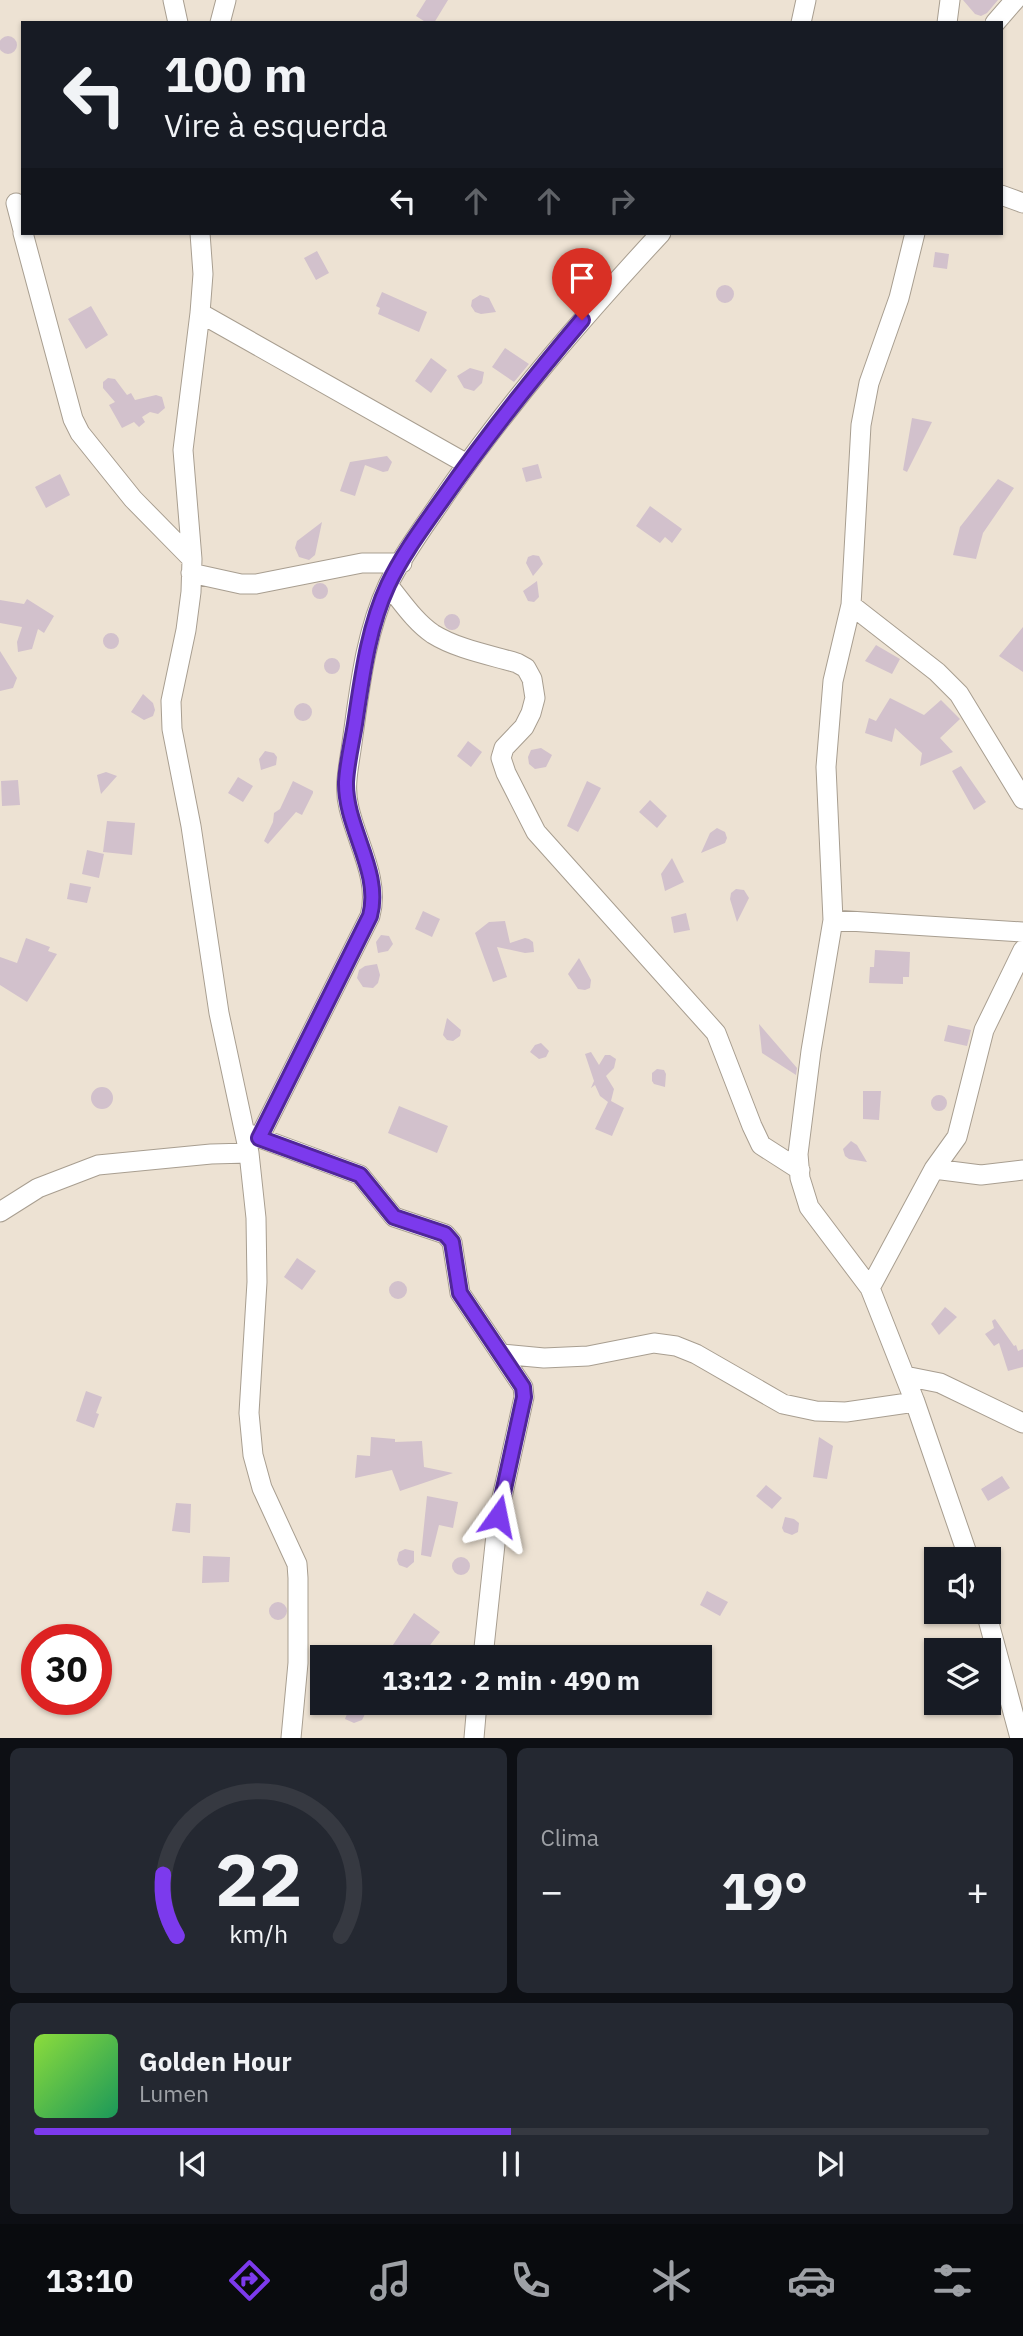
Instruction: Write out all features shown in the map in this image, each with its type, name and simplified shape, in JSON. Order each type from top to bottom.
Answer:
[{"type":"street","points":[[173,0],[178,21]]},
{"type":"street","points":[[221,21],[226,0]]},
{"type":"street","points":[[801,21],[806,0]]},
{"type":"street","points":[[947,21],[950,0]]},
{"type":"street","points":[[997,21],[1015,0]]},
{"type":"street","points":[[1003,196],[1023,203]]},
{"type":"street","points":[[16,202],[21,223]]},
{"type":"street","points":[[24,235],[73,419],[80,433],[191,566],[242,584],[256,584],[362,563],[401,563]]},
{"type":"street","points":[[200,235],[200,313],[183,450],[191,566],[186,629],[171,701],[172,729],[191,826],[219,1013],[251,1141],[257,1282],[249,1413],[253,1455],[262,1488],[296,1564],[298,1578],[298,1662],[291,1738]]},
{"type":"street","points":[[251,1141],[370,916],[374,903],[373,887],[348,807],[346,782],[363,667],[374,623],[388,585],[467,464],[537,373],[597,302],[659,235]]},
{"type":"street","points":[[915,235],[899,298],[869,383],[861,425],[851,605],[833,681],[826,767],[833,919],[811,1051],[798,1154],[809,1206],[870,1289],[915,1402],[965,1547]]},
{"type":"street","points":[[200,313],[467,464]]},
{"type":"street","points":[[388,585],[414,617],[433,634],[526,668],[533,679],[535,698],[531,713],[524,727],[504,748],[501,758],[506,774],[536,832],[716,1033],[761,1145],[800,1170]]},
{"type":"street","points":[[851,605],[937,672],[959,694],[1023,799]]},
{"type":"street","points":[[833,919],[1023,932]]},
{"type":"street","points":[[870,1289],[934,1169],[957,1137],[984,1030],[1023,950]]},
{"type":"street","points":[[0,1212],[38,1188],[98,1165],[211,1154],[251,1141],[360,1175],[394,1217],[445,1234],[452,1242],[460,1293],[523,1387],[524,1397],[498,1516],[484,1645]]},
{"type":"street","points":[[934,1169],[981,1175],[1023,1170]]},
{"type":"street","points":[[501,1354],[544,1358],[577,1356],[654,1343],[676,1346],[696,1354],[783,1404],[816,1411],[846,1412],[915,1402]]},
{"type":"street","points":[[905,1377],[940,1383],[1023,1423]]},
{"type":"street","points":[[991,1624],[1016,1690],[1020,1738]]},
{"type":"street","points":[[474,1738],[476,1715]]},
{"type":"building","points":[[426,0],[448,0],[435,21],[424,21],[416,16]]},
{"type":"building","points":[[963,0],[998,0],[981,16],[975,14]]},
{"type":"building","points":[[8,36],[14,39],[17,45],[14,51],[8,54],[2,51],[-1,45],[2,39]]},
{"type":"building","points":[[317,251],[329,273],[316,280],[304,258]]},
{"type":"building","points":[[935,252],[949,254],[947,269],[933,267]]},
{"type":"building","points":[[725,285],[731,288],[734,294],[731,300],[725,303],[719,300],[716,294],[719,288]]},
{"type":"building","points":[[382,292],[427,312],[419,332],[378,314],[380,308],[376,306]]},
{"type":"building","points":[[480,295],[489,298],[496,312],[475,312],[471,306],[472,300]]},
{"type":"building","points":[[91,306],[108,335],[86,349],[68,319]]},
{"type":"building","points":[[505,348],[529,364],[514,382],[492,367]]},
{"type":"building","points":[[431,358],[447,370],[431,393],[415,381]]},
{"type":"building","points":[[470,368],[484,372],[482,383],[474,391],[464,388],[457,376]]},
{"type":"building","points":[[108,378],[115,379],[127,395],[131,393],[135,400],[156,395],[162,397],[165,408],[158,414],[150,412],[142,417],[145,422],[139,427],[134,422],[122,428],[109,405],[115,402],[103,388],[103,382]]},
{"type":"building","points":[[912,418],[932,422],[907,472],[903,470]]},
{"type":"building","points":[[387,456],[392,462],[388,471],[383,472],[365,465],[355,496],[340,491],[350,462]]},
{"type":"building","points":[[538,464],[542,478],[526,482],[522,468]]},
{"type":"building","points":[[60,474],[70,495],[46,508],[35,487]]},
{"type":"building","points":[[998,479],[1014,488],[983,533],[976,559],[953,555],[960,527]]},
{"type":"building","points":[[650,506],[682,529],[672,543],[665,537],[660,543],[636,526]]},
{"type":"building","points":[[322,522],[315,555],[309,560],[299,557],[295,548],[297,541]]},
{"type":"building","points":[[539,556],[543,564],[533,576],[526,563],[528,557]]},
{"type":"building","points":[[537,581],[539,597],[534,602],[528,601],[523,591]]},
{"type":"building","points":[[317,583],[323,583],[328,591],[326,597],[317,599],[312,594],[312,588]]},
{"type":"building","points":[[27,599],[54,616],[44,633],[38,629],[32,649],[18,652],[17,642],[22,627],[0,623],[0,600],[24,604]]},
{"type":"building","points":[[449,614],[455,614],[460,622],[458,628],[449,630],[444,625],[444,619]]},
{"type":"building","points":[[1023,627],[1023,672],[999,656]]},
{"type":"building","points":[[108,633],[114,633],[119,641],[117,647],[108,649],[103,644],[103,638]]},
{"type":"building","points":[[876,645],[900,659],[892,674],[865,661]]},
{"type":"building","points":[[0,651],[17,678],[13,688],[0,691]]},
{"type":"building","points":[[329,658],[335,658],[340,666],[338,672],[329,674],[324,669],[324,663]]},
{"type":"building","points":[[143,694],[153,703],[155,710],[153,716],[144,720],[131,712]]},
{"type":"building","points":[[890,698],[924,715],[941,700],[960,719],[940,738],[953,752],[920,766],[922,753],[895,728],[892,742],[865,733],[869,718],[876,721]]},
{"type":"building","points":[[303,703],[309,706],[312,712],[309,718],[303,721],[297,718],[294,712],[297,706]]},
{"type":"building","points":[[468,741],[482,752],[471,767],[457,756]]},
{"type":"building","points":[[541,748],[552,755],[546,767],[535,769],[529,764],[528,757],[531,750]]},
{"type":"building","points":[[265,751],[274,753],[277,757],[276,765],[261,770],[259,759]]},
{"type":"building","points":[[961,766],[986,802],[974,810],[952,771]]},
{"type":"building","points":[[106,772],[117,776],[101,794],[97,775]]},
{"type":"building","points":[[238,777],[253,786],[243,802],[228,793]]},
{"type":"building","points":[[18,780],[20,805],[2,806],[1,781]]},
{"type":"building","points":[[293,781],[313,793],[302,815],[296,812],[268,844],[264,841],[274,813],[280,809]]},
{"type":"building","points":[[587,781],[601,788],[578,832],[567,826]]},
{"type":"building","points":[[650,800],[667,816],[657,828],[639,812]]},
{"type":"building","points":[[107,821],[135,823],[132,855],[103,852]]},
{"type":"building","points":[[717,828],[725,832],[725,843],[701,853],[710,833]]},
{"type":"building","points":[[87,850],[104,854],[99,878],[82,874]]},
{"type":"building","points":[[672,858],[684,882],[665,891],[661,874]]},
{"type":"building","points":[[70,883],[91,887],[87,903],[67,899]]},
{"type":"building","points":[[736,889],[744,890],[749,898],[737,922],[730,899],[731,893]]},
{"type":"building","points":[[423,911],[440,919],[432,937],[415,929]]},
{"type":"building","points":[[686,913],[690,930],[674,933],[671,917]]},
{"type":"building","points":[[505,921],[510,943],[529,939],[533,942],[534,952],[525,953],[497,947],[507,977],[493,982],[475,933],[489,922]]},
{"type":"building","points":[[381,935],[389,936],[393,944],[388,951],[378,953],[376,942]]},
{"type":"building","points":[[26,938],[50,947],[48,951],[57,954],[27,1002],[0,985],[0,957],[17,963]]},
{"type":"building","points":[[875,950],[910,952],[909,977],[903,977],[903,984],[869,983]]},
{"type":"building","points":[[579,958],[591,980],[590,988],[585,990],[578,989],[568,974]]},
{"type":"building","points":[[377,964],[380,975],[378,983],[373,988],[363,987],[357,978],[359,970]]},
{"type":"building","points":[[447,1018],[461,1030],[460,1036],[453,1041],[447,1040],[443,1035]]},
{"type":"building","points":[[759,1024],[797,1068],[796,1075],[762,1053]]},
{"type":"building","points":[[948,1025],[971,1030],[967,1046],[944,1041]]},
{"type":"building","points":[[541,1043],[549,1051],[546,1057],[539,1059],[530,1052],[535,1045]]},
{"type":"building","points":[[591,1052],[599,1065],[605,1055],[616,1059],[614,1068],[606,1076],[614,1089],[611,1101],[624,1108],[612,1136],[595,1129],[608,1102],[600,1096],[595,1085],[591,1088],[594,1081],[585,1054]]},
{"type":"building","points":[[657,1069],[664,1070],[666,1074],[665,1087],[652,1081],[652,1073]]},
{"type":"building","points":[[98,1087],[106,1087],[113,1094],[113,1102],[106,1109],[98,1109],[91,1102],[91,1094]]},
{"type":"building","points":[[863,1091],[881,1091],[879,1120],[863,1119]]},
{"type":"building","points":[[936,1095],[942,1095],[947,1103],[945,1109],[936,1111],[931,1106],[931,1100]]},
{"type":"building","points":[[399,1106],[448,1126],[437,1153],[388,1133]]},
{"type":"building","points":[[851,1141],[857,1145],[867,1162],[845,1156],[843,1149]]},
{"type":"building","points":[[297,1258],[316,1271],[302,1290],[284,1277]]},
{"type":"building","points":[[394,1281],[402,1281],[407,1290],[405,1297],[394,1299],[389,1294],[389,1286]]},
{"type":"building","points":[[945,1307],[957,1317],[939,1335],[931,1324]]},
{"type":"building","points":[[995,1319],[1018,1351],[1023,1349],[1023,1367],[1008,1371],[999,1343],[994,1346],[985,1334],[994,1328],[992,1321]]},
{"type":"building","points":[[86,1391],[102,1397],[94,1428],[76,1421]]},
{"type":"building","points":[[371,1437],[395,1439],[395,1442],[422,1441],[424,1467],[453,1473],[400,1491],[392,1470],[355,1478],[357,1455],[370,1456]]},
{"type":"building","points":[[819,1437],[833,1446],[827,1479],[813,1477]]},
{"type":"building","points":[[1002,1476],[1010,1488],[988,1501],[981,1489]]},
{"type":"building","points":[[766,1485],[782,1498],[772,1509],[756,1496]]},
{"type":"building","points":[[427,1496],[458,1502],[453,1528],[439,1525],[431,1557],[421,1555]]},
{"type":"building","points":[[176,1503],[191,1504],[190,1533],[172,1531]]},
{"type":"building","points":[[785,1517],[799,1523],[798,1532],[792,1535],[784,1532],[782,1528]]},
{"type":"building","points":[[405,1549],[414,1551],[414,1562],[407,1568],[399,1565],[397,1560],[399,1552]]},
{"type":"building","points":[[203,1556],[230,1557],[229,1582],[202,1583]]},
{"type":"building","points":[[461,1557],[467,1560],[470,1566],[467,1572],[461,1575],[455,1572],[452,1566],[455,1560]]},
{"type":"building","points":[[707,1591],[728,1602],[720,1616],[700,1605]]},
{"type":"building","points":[[274,1602],[282,1602],[287,1611],[285,1618],[274,1620],[269,1615],[269,1607]]},
{"type":"building","points":[[414,1613],[440,1632],[430,1645],[393,1645]]},
{"type":"building","points":[[347,1715],[364,1715],[362,1720],[354,1723],[345,1719]]},
{"type":"route","points":[[498,1516],[524,1397],[523,1387],[460,1293],[452,1242],[445,1234],[394,1217],[360,1175],[259,1138],[370,916],[374,903],[373,887],[348,807],[346,782],[363,667],[374,623],[388,585],[467,464],[582,320]]}]
